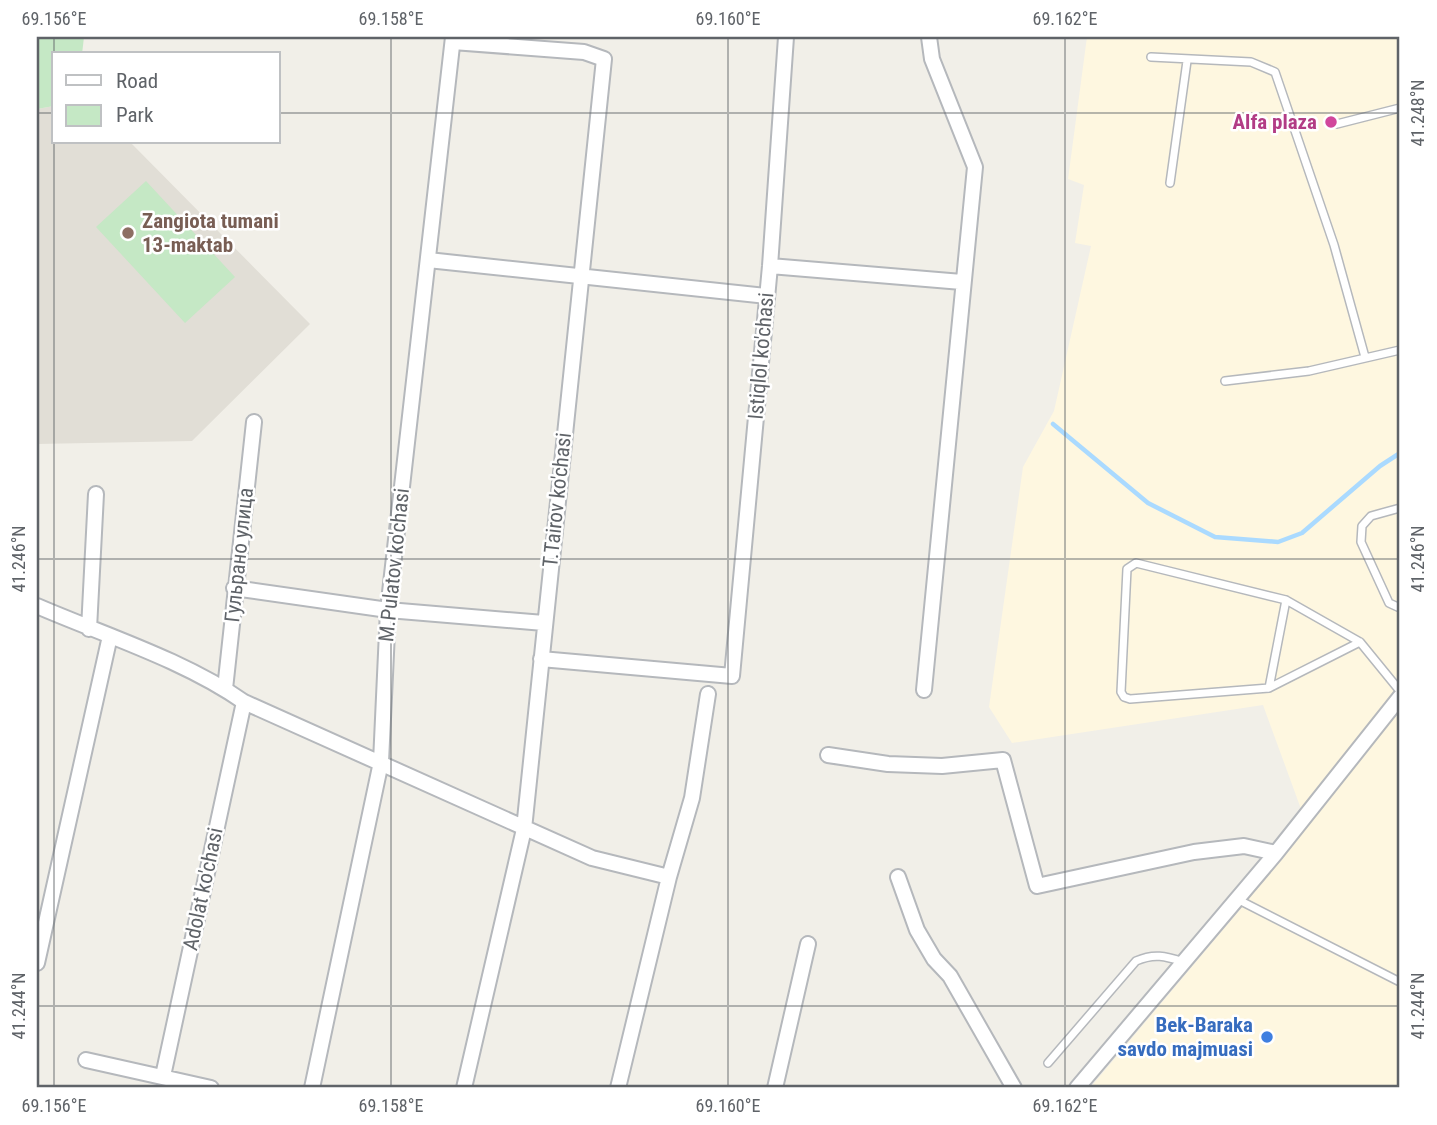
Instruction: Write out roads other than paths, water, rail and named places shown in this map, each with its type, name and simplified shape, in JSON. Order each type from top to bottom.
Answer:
[{"type":"street","name":"Istiqlol ko'chasi","points":[[541,659],[732,676],[770,267],[786,37]]},
{"type":"street","points":[[924,690],[975,167],[932,59],[929,37]]},
{"type":"street","name":"M.Pulatov ko'chasi","points":[[312,1088],[381,762],[388,610],[453,39]]},
{"type":"street","name":"T.Tairov ko'chasi","points":[[453,39],[584,52],[604,59],[524,829],[464,1088]]},
{"type":"street","points":[[428,260],[767,296]]},
{"type":"street","points":[[770,267],[962,282]]},
{"type":"street","name":"Гульрано улица","points":[[225,689],[254,422]]},
{"type":"street","points":[[89,629],[96,494]]},
{"type":"street","points":[[234,588],[388,610],[544,623]]},
{"type":"street","points":[[37,606],[110,636],[225,689],[244,702],[524,829],[592,858],[669,877]]},
{"type":"street","points":[[37,963],[110,636]]},
{"type":"street","points":[[618,1088],[669,877],[692,798],[708,694]]},
{"type":"street","points":[[1077,1088],[1276,853],[1400,697]]},
{"type":"street","name":"Adolat ko'chasi","points":[[163,1076],[244,702]]},
{"type":"street","points":[[828,755],[888,764],[942,766],[1003,760],[1037,886],[1194,852],[1244,846],[1276,853]]},
{"type":"street","points":[[898,877],[917,930],[934,959],[950,976],[1014,1088]]},
{"type":"street","points":[[775,1088],[808,944]]},
{"type":"street","points":[[86,1060],[211,1088]]},
{"type":"lane","points":[[1152,57],[1187,61],[1251,62],[1275,72],[1334,245],[1365,357]]},
{"type":"lane","points":[[1170,183],[1187,61]]},
{"type":"lane","points":[[1337,124],[1400,108]]},
{"type":"lane","points":[[1225,380],[1309,371],[1400,350]]},
{"type":"lane","points":[[1400,508],[1371,516],[1363,526],[1361,542],[1389,603],[1400,608]]},
{"type":"lane","points":[[1360,642],[1269,688],[1130,699],[1124,697],[1127,569],[1136,564],[1286,600],[1360,642],[1400,691]]},
{"type":"lane","points":[[1269,688],[1286,600]]},
{"type":"lane","points":[[1237,899],[1400,982]]},
{"type":"lane","points":[[1048,1063],[1136,961],[1150,955],[1161,955],[1184,962]]},
{"type":"waterway","points":[[1053,424],[1148,503],[1215,537],[1278,542],[1302,533],[1380,466],[1400,453]]},
{"type":"place","name":"Alfa plaza","points":[[1331,122]]},
{"type":"place","name":"Zangiota tumani 13-maktab","points":[[128,233]]},
{"type":"place","name":"Bek-Baraka savdo majmuasi","points":[[1267,1037]]}]
